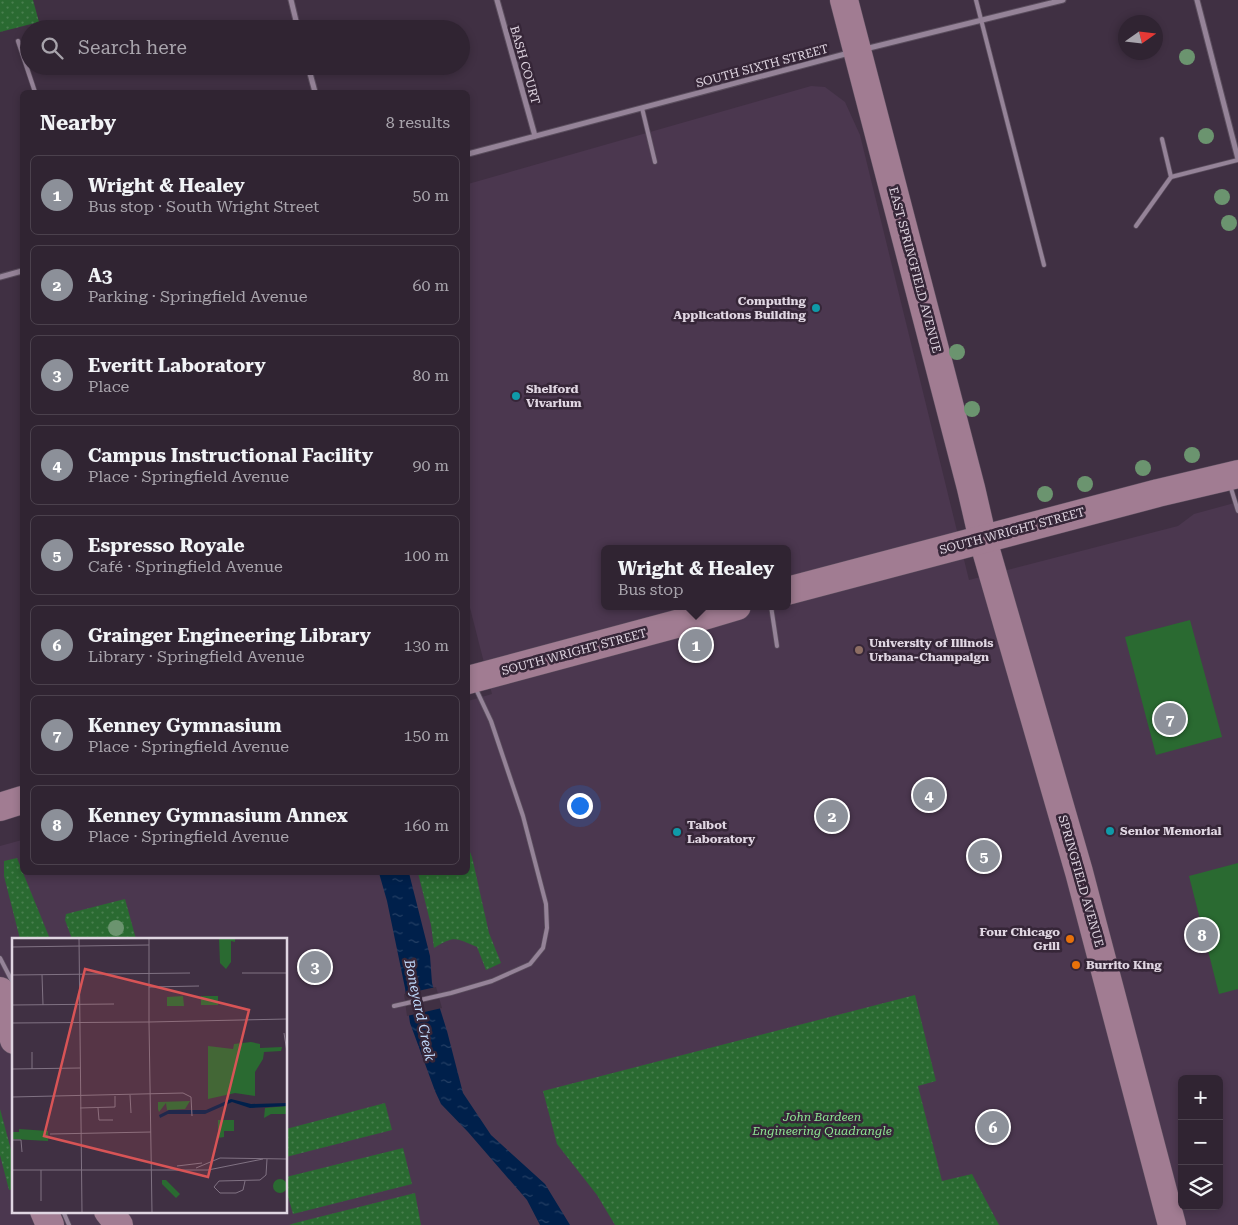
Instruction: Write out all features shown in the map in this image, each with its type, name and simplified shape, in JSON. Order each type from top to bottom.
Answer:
[{"type":"street","points":[[291,0],[296,20]]},
{"type":"street","name":"BASH COURT","points":[[497,0],[535,136]]},
{"type":"street","name":"EAST SPRINGFIELD AVENUE","points":[[844,0],[983,540]]},
{"type":"street","name":"SOUTH SIXTH STREET","points":[[470,153],[858,51],[1063,0]]},
{"type":"street","points":[[1197,0],[1238,160]]},
{"type":"street","points":[[310,75],[314,90]]},
{"type":"street","points":[[0,276],[20,271]]},
{"type":"street","name":"SOUTH WRIGHT STREET","points":[[791,590],[1233,475]]},
{"type":"street","name":"SPRINGFIELD AVENUE","points":[[983,540],[1079,872],[1172,1225]]},
{"type":"street","name":"SOUTH WRIGHT STREET","points":[[470,677],[724,610]]},
{"type":"street","points":[[0,806],[20,801]]},
{"type":"street","points":[[0,991],[12,1033]]},
{"type":"street","points":[[44,1212],[50,1225]]},
{"type":"street","points":[[109,1212],[119,1225]]},
{"type":"lane","points":[[976,0],[1044,265]]},
{"type":"lane","points":[[18,40],[20,46]]},
{"type":"lane","points":[[29,75],[34,90]]},
{"type":"lane","points":[[642,108],[655,162]]},
{"type":"lane","points":[[1162,139],[1172,177]]},
{"type":"lane","points":[[1136,226],[1172,177],[1238,160]]},
{"type":"lane","points":[[1233,475],[1238,511]]},
{"type":"lane","points":[[771,610],[777,646]]},
{"type":"lane","points":[[394,1006],[451,994],[492,981],[530,964],[543,948],[547,928],[546,904],[523,816],[491,721],[470,679]]},
{"type":"lane","points":[[0,958],[12,981]]},
{"type":"lane","points":[[44,1212],[46,1225]]},
{"type":"lane","points":[[63,1212],[69,1225]]},
{"type":"shaded area","name":"University of Illinois Urbana-Champaign","points":[[811,86],[825,87],[845,102],[860,135],[969,580],[1178,526],[1194,514],[1238,502],[1238,1225],[0,1225],[0,846],[20,841],[20,875],[470,875],[470,700],[492,694],[470,608],[470,183]]},
{"type":"green space","points":[[0,0],[33,0],[38,20],[20,20],[20,27],[0,32]]},
{"type":"green space","points":[[1190,620],[1222,737],[1156,755],[1125,637]]},
{"type":"green space","points":[[470,852],[489,933],[501,963],[486,970],[477,947],[455,939],[446,941],[434,948],[431,925],[418,875],[470,875]]},
{"type":"green space","points":[[17,858],[20,865],[20,875],[24,875],[50,938],[20,938],[4,876],[4,861]]},
{"type":"green space","points":[[1238,863],[1238,989],[1219,994],[1189,876]]},
{"type":"green space","points":[[125,899],[136,938],[72,938],[65,920],[66,914]]},
{"type":"green space","name":"John Bardeen Engineering Quadrangle","points":[[915,995],[936,1081],[918,1086],[942,1181],[972,1174],[999,1225],[615,1225],[597,1195],[557,1144],[543,1091]]},
{"type":"green space","points":[[385,1103],[392,1130],[288,1156],[288,1128]]},
{"type":"green space","points":[[0,1109],[12,1154],[12,1189],[9,1190],[0,1155]]},
{"type":"green space","points":[[403,1148],[412,1184],[293,1214],[288,1196],[288,1177]]},
{"type":"green space","points":[[415,1193],[421,1225],[289,1225],[295,1223]]},
{"type":"water","name":"Boneyard Creek","points":[[380,875],[410,875],[430,956],[432,983],[463,1093],[491,1135],[545,1184],[570,1225],[540,1225],[527,1200],[441,1104],[410,1023],[405,988],[387,901]]},
{"type":"pier","points":[[436,987],[442,1008],[407,1016],[404,994]]},
{"type":"place","name":"Computing Applications Building","points":[[816,308]]},
{"type":"place","name":"Shelford Vivarium","points":[[516,396]]},
{"type":"place","name":"Wright & Healey","points":[[696,645]]},
{"type":"place","name":"University of Illinois Urbana-Champaign","points":[[859,650]]},
{"type":"place","name":"Kenney Gymnasium","points":[[1170,719]]},
{"type":"place","name":"Campus Instructional Facility","points":[[929,795]]},
{"type":"place","name":"A3","points":[[832,816]]},
{"type":"place","name":"Senior Memorial","points":[[1110,831]]},
{"type":"place","name":"Talbot Laboratory","points":[[677,832]]},
{"type":"place","name":"Espresso Royale","points":[[984,856]]},
{"type":"place","name":"Kenney Gymnasium Annex","points":[[1202,935]]},
{"type":"place","name":"Four Chicago Grill","points":[[1070,939]]},
{"type":"place","name":"Burrito King","points":[[1076,965]]},
{"type":"place","name":"Everitt Laboratory","points":[[315,967]]},
{"type":"place","name":"Grainger Engineering Library","points":[[993,1127]]}]
